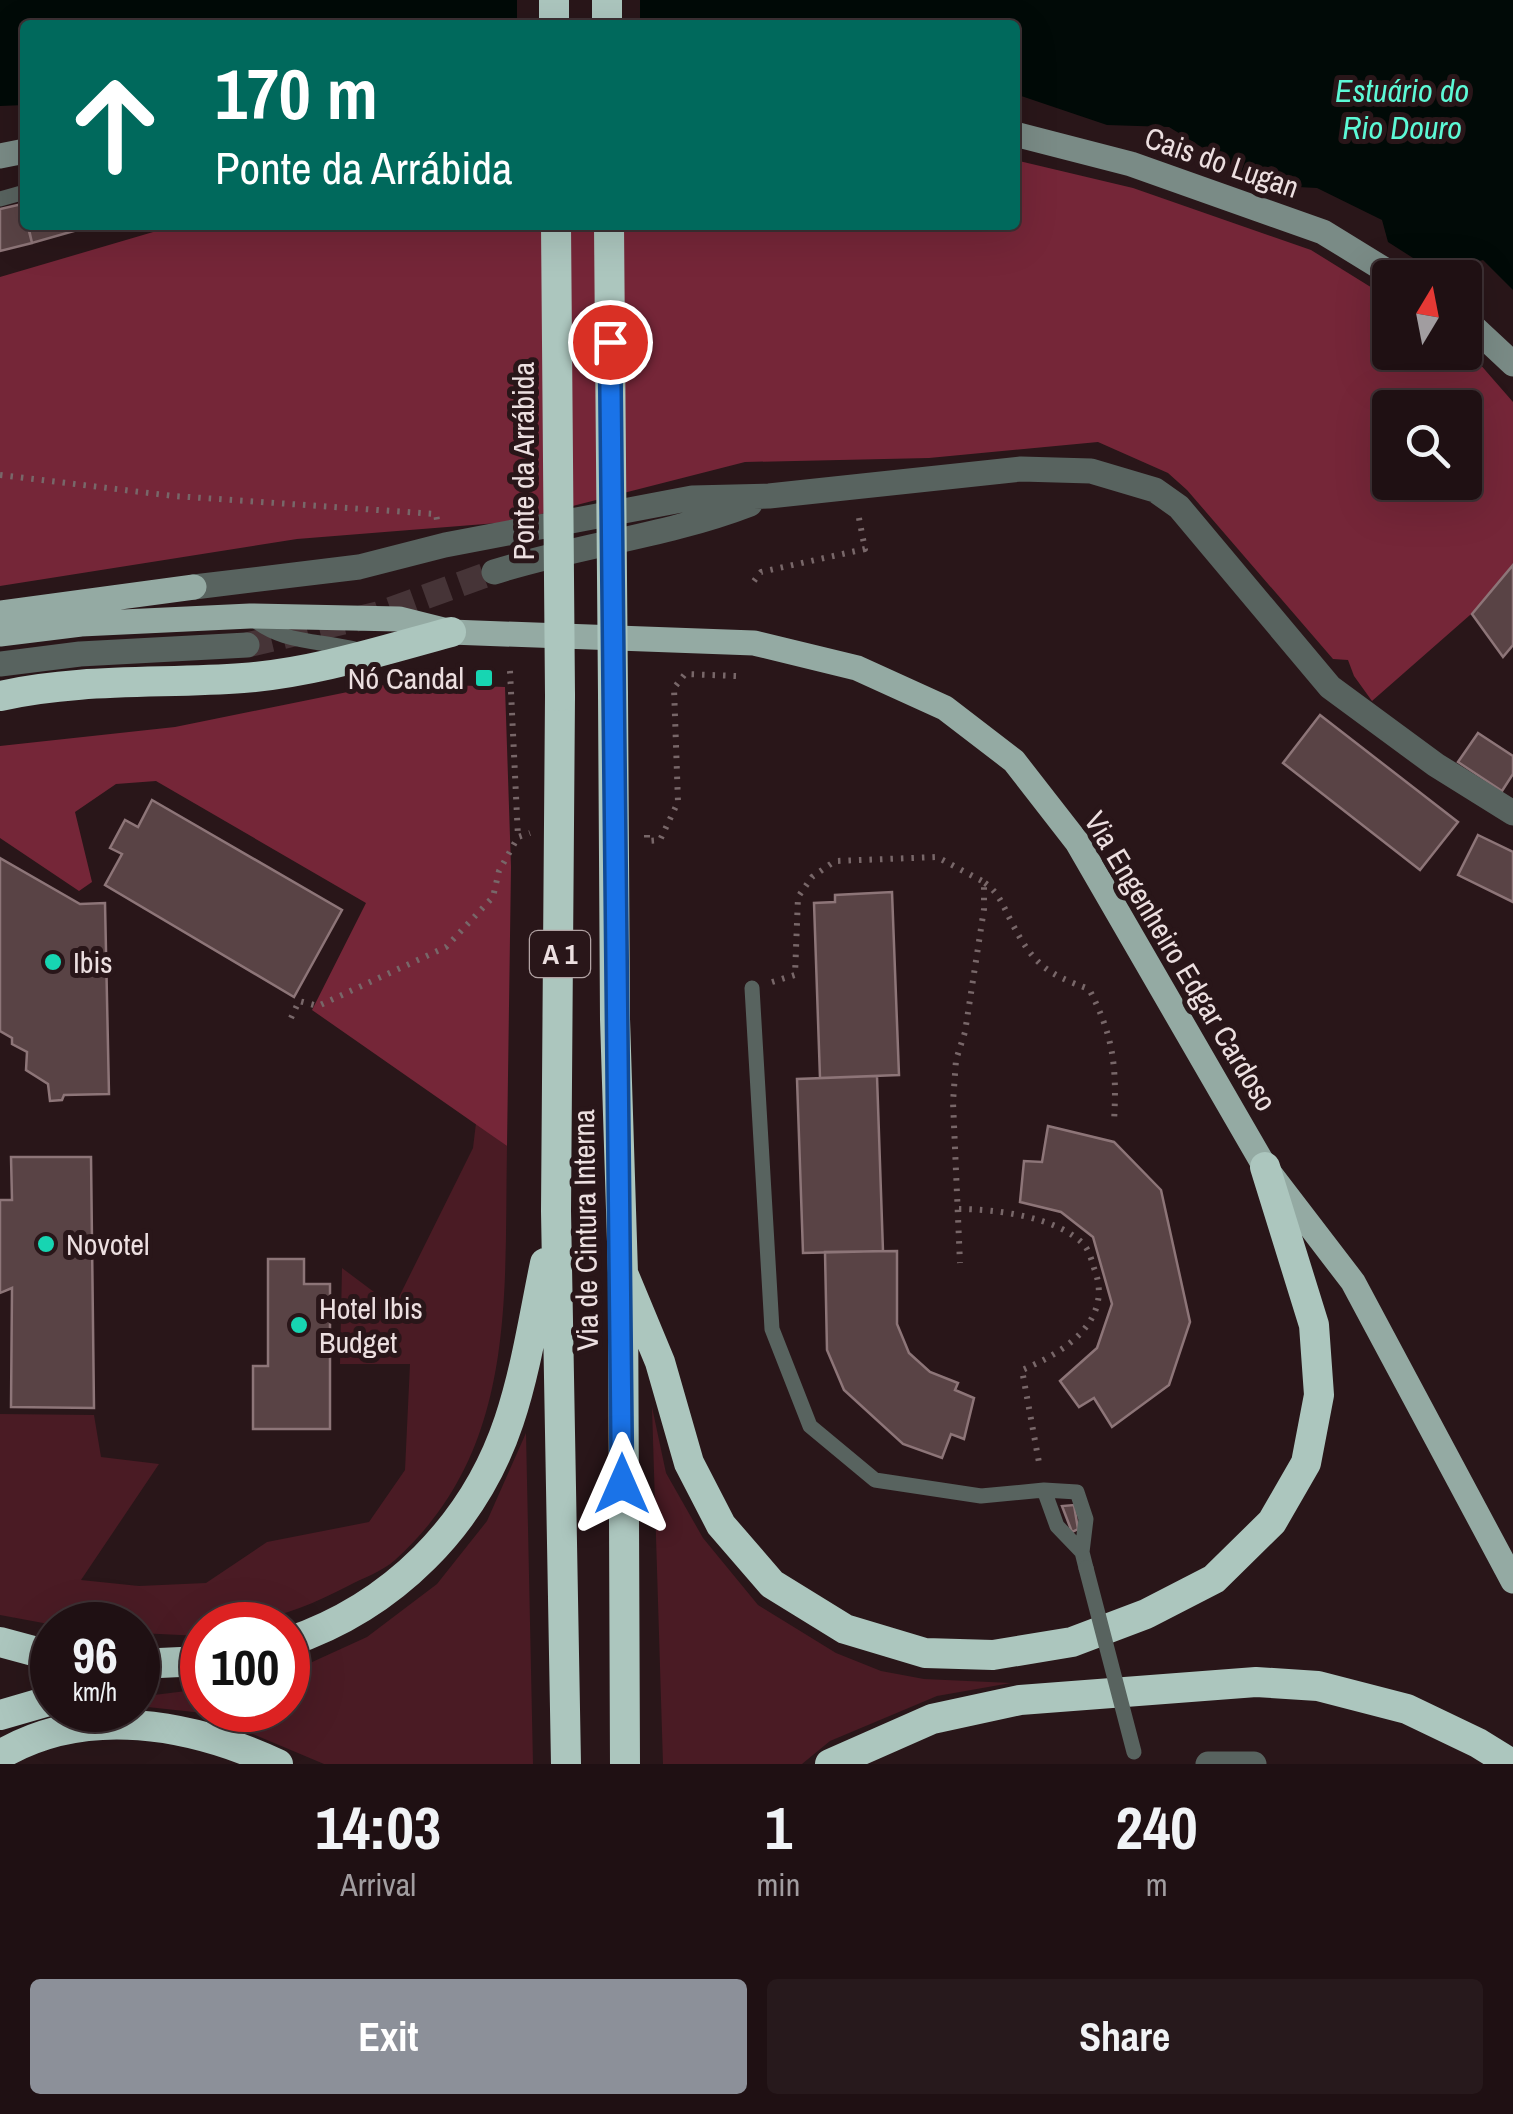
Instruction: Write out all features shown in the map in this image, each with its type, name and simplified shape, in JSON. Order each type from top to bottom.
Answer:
[{"type":"highway","name":"Ponte da Arrábida","points":[[556,230],[560,696]]},
{"type":"highway","name":"Via de Cintura Interna","points":[[609,230],[624,1764]]},
{"type":"highway","points":[[0,696],[36,688],[248,678],[373,654],[451,632]]},
{"type":"highway","name":"Via de Cintura Interna","points":[[560,696],[556,1211],[566,1764]]},
{"type":"highway","points":[[622,1273],[660,1362],[689,1463],[721,1525],[772,1584],[845,1629],[925,1653],[993,1655],[1072,1642],[1146,1614],[1214,1579],[1272,1522],[1306,1463],[1320,1395],[1314,1324],[1265,1167]]},
{"type":"highway","points":[[310,1631],[380,1598],[430,1553],[478,1491],[514,1405],[556,1211]]},
{"type":"highway","points":[[0,1642],[30,1650]]},
{"type":"highway","points":[[830,1764],[932,1719],[1020,1700],[1256,1682],[1318,1686],[1407,1709],[1512,1764]]},
{"type":"highway","points":[[0,1715],[30,1706]]},
{"type":"highway","points":[[0,1755],[43,1734],[96,1724],[125,1724],[192,1734],[278,1764]]},
{"type":"main road","name":"Cais do Lugan","points":[[1020,135],[1131,164],[1323,232],[1372,262]]},
{"type":"main road","points":[[1482,335],[1513,364]]},
{"type":"main road","points":[[0,613],[194,587]]},
{"type":"main road","name":"Via Engenheiro Edgar Cardoso","points":[[0,634],[81,624],[250,616],[398,619],[451,632],[754,643],[857,668],[945,708],[1014,762],[1076,842],[1265,1167],[1353,1282],[1513,1581]]},
{"type":"street","points":[[194,587],[359,567],[445,545],[692,498],[769,496],[1021,469],[1091,471],[1155,490],[1179,507],[1330,686],[1436,765],[1513,813]]},
{"type":"street","points":[[494,572],[535,559],[697,525],[769,496]]},
{"type":"street","points":[[0,664],[80,654],[247,645]]},
{"type":"street","points":[[1208,1764],[1254,1764]]},
{"type":"lane","points":[[250,616],[266,630],[285,637],[373,654]]},
{"type":"lane","points":[[752,988],[772,1329],[810,1426],[876,1480],[981,1496],[1044,1490],[1078,1492],[1086,1518],[1084,1560],[1136,1758]]},
{"type":"lane","points":[[1044,1490],[1056,1526],[1084,1560]]},
{"type":"path","points":[[0,475],[174,496],[436,514],[445,545]]},
{"type":"path","points":[[754,581],[761,572],[865,550],[858,512]]},
{"type":"path","points":[[291,1018],[299,1000],[318,1006],[446,947],[493,897],[499,870],[518,836],[510,672]]},
{"type":"path","points":[[660,840],[678,802],[674,688],[685,674],[736,676]]},
{"type":"path","points":[[518,836],[530,836]]},
{"type":"path","points":[[752,988],[795,975],[798,897],[812,877],[836,861],[937,857],[998,894],[1029,953],[1060,980],[1090,989],[1106,1021],[1117,1067],[1114,1122]]},
{"type":"path","points":[[960,1263],[954,1088],[984,908],[984,882]]},
{"type":"path","points":[[959,1209],[989,1210],[1050,1224],[1086,1246],[1098,1278],[1096,1308],[1082,1334],[1058,1354],[1022,1370],[1044,1490]]},
{"type":"shaded area","points":[[1020,161],[1133,188],[1311,250],[1372,288],[1372,370],[1482,370],[1482,366],[1513,402],[1513,565],[1486,601],[1372,701],[1348,660],[1333,659],[1187,490],[1168,473],[1098,442],[929,458],[745,462],[510,522],[297,539],[0,586],[0,277],[160,230],[1020,230]]},
{"type":"shaded area","points":[[392,683],[505,687],[511,867],[507,1146],[312,1010],[366,903],[156,781],[116,784],[75,812],[92,882],[79,891],[0,838],[0,746],[175,727]]},
{"type":"shaded area","points":[[476,1123],[507,1146],[506,1259],[496,1368],[484,1420],[464,1470],[435,1517],[395,1560],[310,1604],[180,1602],[180,1635],[160,1634],[160,1602],[30,1602],[30,1621],[0,1615],[0,1414],[94,1415],[101,1457],[159,1464],[81,1580],[139,1586],[206,1583],[267,1542],[369,1522],[405,1470],[410,1364],[340,1364],[342,1268],[394,1307],[473,1148]]},
{"type":"shaded area","points":[[652,1407],[666,1473],[703,1538],[758,1605],[836,1653],[881,1671],[924,1679],[1011,1683],[937,1696],[830,1741],[802,1764],[663,1764]]},
{"type":"shaded area","points":[[526,1433],[533,1764],[324,1764],[248,1732],[310,1732],[310,1663],[367,1637],[437,1584],[487,1521]]},
{"type":"shaded area","points":[[180,1692],[180,1711],[160,1708],[160,1694]]},
{"type":"water","name":"Estuário do Rio Douro","points":[[0,0],[1513,0],[1513,290],[1483,260],[1416,260],[1388,242],[1382,220],[1317,188],[1263,185],[1169,127],[1107,125],[1020,96],[1020,20],[20,20],[20,105],[0,106]]},
{"type":"pier","points":[[517,0],[640,0],[640,20],[517,20]]},
{"type":"building","points":[[20,204],[20,230],[29,230],[32,243],[0,251],[0,209]]},
{"type":"building","points":[[29,230],[78,230],[32,243]]},
{"type":"building","points":[[1513,565],[1513,645],[1503,657],[1472,614]]},
{"type":"building","points":[[1320,715],[1458,822],[1420,870],[1283,763]]},
{"type":"building","points":[[1478,733],[1513,756],[1513,774],[1502,791],[1458,762]]},
{"type":"building","points":[[152,800],[342,910],[294,997],[105,885],[122,854],[110,848],[125,820],[138,827]]},
{"type":"building","points":[[1478,835],[1513,852],[1513,902],[1458,875]]},
{"type":"building","name":"Ibis","points":[[0,858],[80,904],[105,903],[109,1094],[64,1095],[62,1100],[50,1101],[48,1084],[26,1070],[27,1052],[0,1031]]},
{"type":"building","points":[[892,892],[899,1075],[820,1078],[814,903],[835,902],[835,895]]},
{"type":"building","points":[[877,1076],[883,1251],[803,1253],[797,1079]]},
{"type":"building","points":[[1048,1126],[1114,1142],[1161,1190],[1190,1322],[1169,1385],[1112,1427],[1094,1398],[1079,1407],[1060,1381],[1097,1348],[1112,1304],[1093,1237],[1061,1212],[1020,1202],[1024,1161],[1042,1162]]},
{"type":"building","name":"Novotel","points":[[11,1157],[91,1157],[94,1408],[11,1407],[12,1288],[0,1293],[0,1200],[12,1200]]},
{"type":"building","points":[[897,1251],[897,1324],[909,1353],[930,1372],[958,1383],[955,1390],[974,1398],[964,1439],[951,1434],[942,1458],[903,1444],[844,1390],[827,1350],[825,1252]]},
{"type":"building","name":"Hotel Ibis Budget","points":[[268,1259],[304,1259],[304,1284],[330,1284],[330,1429],[253,1429],[253,1366],[268,1366]]},
{"type":"building","points":[[1074,1505],[1078,1529],[1072,1532],[1062,1506]]},
{"type":"tunnel","points":[[247,645],[378,614],[494,572]]},
{"type":"place","name":"Nó Candal","points":[[484,678]]},
{"type":"place","name":"Ibis","points":[[53,962]]},
{"type":"place","name":"Novotel","points":[[46,1244]]},
{"type":"place","name":"Hotel Ibis Budget","points":[[299,1325]]},
{"type":"route","points":[[610,342],[622,1484]]}]
